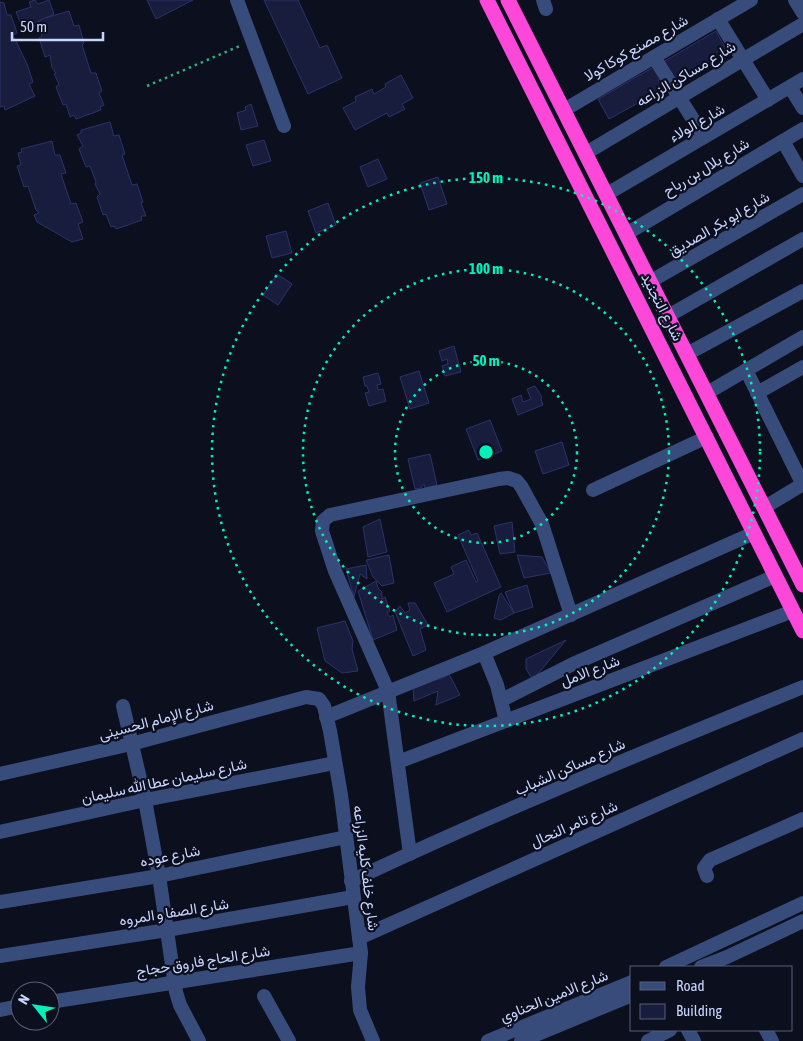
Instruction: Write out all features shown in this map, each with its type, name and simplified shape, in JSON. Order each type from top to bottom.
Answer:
[{"type":"highway","name":"شارع التجنيد","points":[[487,0],[803,631]]},
{"type":"highway","name":"شارع التجنيد","points":[[508,0],[802,581]]},
{"type":"street","points":[[237,0],[284,126]]},
{"type":"street","name":"شارع مصنع كوكا كولا","points":[[564,110],[751,0]]},
{"type":"street","points":[[795,0],[803,13]]},
{"type":"street","points":[[718,19],[768,100]]},
{"type":"street","name":"شارع مساكن الزراعه","points":[[586,153],[803,24]]},
{"type":"street","points":[[654,56],[704,137]]},
{"type":"street","name":"شارع الولاء","points":[[607,194],[803,79]]},
{"type":"street","points":[[790,87],[803,108]]},
{"type":"street","name":"شارع بلال بن رباح","points":[[626,234],[803,129]]},
{"type":"street","points":[[783,141],[803,176]]},
{"type":"street","name":"شارع ابو بكر الصديق","points":[[650,281],[803,194]]},
{"type":"street","points":[[668,316],[803,239]]},
{"type":"street","points":[[687,354],[803,291]]},
{"type":"street","points":[[707,393],[803,337]]},
{"type":"street","points":[[757,393],[803,367]]},
{"type":"street","points":[[746,370],[803,484],[765,507]]},
{"type":"street","points":[[593,490],[707,437]]},
{"type":"street","points":[[410,854],[388,691],[337,577],[321,526],[323,521],[330,515],[499,479],[512,478],[521,486],[542,524],[570,615]]},
{"type":"street","points":[[326,717],[484,653],[754,533]]},
{"type":"street","points":[[502,700],[573,664],[775,576]]},
{"type":"street","name":"شارع الامل","points":[[398,762],[793,610]]},
{"type":"street","points":[[484,653],[502,700],[506,720]]},
{"type":"street","name":"شارع مساكن الشباب","points":[[351,882],[612,765],[803,687]]},
{"type":"street","name":"شارع الإمام الحسينى","points":[[0,774],[131,744],[306,697],[311,696],[319,699]]},
{"type":"street","name":"شارع خلف كليه الزراعه","points":[[319,699],[324,706],[346,837],[361,954],[358,988],[360,1010],[373,1041]]},
{"type":"street","points":[[122,706],[145,800],[159,876],[174,982],[180,1004],[199,1041]]},
{"type":"street","name":"شارع تامر النحال","points":[[359,938],[803,739]]},
{"type":"street","name":"شارع سليمان عطا الله سليمان","points":[[0,832],[145,800],[335,763]]},
{"type":"street","points":[[707,876],[704,868],[710,860],[803,819]]},
{"type":"street","name":"شارع عوده","points":[[0,902],[159,876],[346,837]]},
{"type":"street","name":"شارع الصفا و المروه","points":[[0,956],[354,898]]},
{"type":"street","points":[[668,966],[803,904]]},
{"type":"street","points":[[707,966],[730,962],[797,924],[783,913]]},
{"type":"street","points":[[720,943],[730,962]]},
{"type":"street","name":"شارع الحاج فاروق حجاج","points":[[60,1000],[361,954]]},
{"type":"street","name":"شارع الامين الحناوي","points":[[488,1041],[630,983]]},
{"type":"street","points":[[264,996],[289,1041]]},
{"type":"street","name":"شارع الامين الحناوي","points":[[521,1041],[630,996]]},
{"type":"street","points":[[648,1041],[668,1031]]},
{"type":"path","points":[[147,86],[252,40]]},
{"type":"building","points":[[35,0],[38,4],[49,0],[54,14],[23,29],[16,12],[31,7],[29,2]]},
{"type":"building","points":[[147,0],[193,0],[156,19]]},
{"type":"building","points":[[264,0],[298,0],[320,48],[327,45],[342,78],[308,94]]},
{"type":"building","points":[[0,2],[4,3],[7,15],[11,15],[17,33],[13,35],[27,64],[33,82],[29,84],[35,96],[5,110],[4,106],[0,107]]},
{"type":"building","points":[[69,11],[74,26],[79,25],[84,43],[82,45],[91,73],[96,73],[102,91],[99,93],[104,105],[100,107],[101,110],[76,119],[74,115],[70,117],[66,104],[63,105],[56,87],[59,84],[54,74],[56,73],[52,68],[50,55],[45,57],[39,38],[42,36],[37,24],[42,19]]},
{"type":"building","points":[[716,31],[727,51],[675,81],[663,62]]},
{"type":"building","points":[[657,65],[664,77],[658,80],[663,89],[609,119],[598,99]]},
{"type":"building","points":[[401,75],[413,98],[402,104],[405,109],[389,117],[387,113],[355,130],[343,108],[356,101],[355,97],[372,89],[374,94],[386,87],[385,84]]},
{"type":"building","points":[[251,104],[258,126],[241,130],[237,113],[246,110],[245,107]]},
{"type":"building","points":[[110,122],[114,136],[119,135],[125,154],[122,155],[132,185],[137,184],[146,216],[141,216],[142,220],[116,229],[114,226],[111,227],[106,214],[103,215],[97,197],[100,194],[90,166],[86,167],[79,149],[83,146],[77,135],[81,133],[81,130]]},
{"type":"building","points":[[264,140],[271,161],[253,166],[246,145]]},
{"type":"building","points":[[52,141],[55,155],[60,155],[66,173],[61,174],[71,204],[76,203],[83,222],[78,224],[83,239],[72,242],[37,222],[34,215],[39,213],[36,210],[28,186],[24,187],[17,166],[21,165],[18,153],[22,152],[21,149]]},
{"type":"building","points":[[378,159],[387,179],[368,187],[360,167]]},
{"type":"building","points":[[438,177],[447,204],[429,210],[420,183]]},
{"type":"building","points":[[328,203],[336,225],[316,233],[308,211]]},
{"type":"building","points":[[286,231],[292,253],[272,258],[266,236]]},
{"type":"building","points":[[277,274],[292,284],[278,305],[263,295]]},
{"type":"building","points":[[454,346],[461,372],[445,376],[442,366],[448,364],[447,359],[442,361],[439,351]]},
{"type":"building","points":[[419,371],[429,403],[410,409],[400,377]]},
{"type":"building","points":[[378,373],[381,384],[377,385],[378,390],[383,389],[386,401],[369,406],[365,393],[369,392],[363,377]]},
{"type":"building","points":[[535,386],[542,397],[543,405],[518,415],[512,399],[521,395],[523,402],[531,399],[527,389]]},
{"type":"building","points":[[490,420],[502,451],[478,460],[466,429]]},
{"type":"building","points":[[562,442],[569,465],[543,474],[535,451]]},
{"type":"building","points":[[430,454],[437,485],[425,488],[424,484],[421,488],[415,489],[408,459]]},
{"type":"building","points":[[380,519],[387,552],[368,557],[363,527]]},
{"type":"building","points":[[512,522],[515,552],[500,554],[494,526]]},
{"type":"building","points":[[469,530],[471,535],[477,533],[501,587],[447,612],[434,583],[454,574],[451,567],[466,560],[476,582],[478,581],[458,535]]},
{"type":"building","points":[[389,555],[394,583],[382,586],[373,577],[366,560]]},
{"type":"building","points":[[517,555],[542,557],[551,573],[524,578]]},
{"type":"building","points":[[366,565],[367,579],[360,574],[354,597],[346,569]]},
{"type":"building","points":[[376,581],[378,588],[382,592],[382,599],[385,597],[390,611],[387,613],[390,617],[393,615],[397,630],[373,640],[358,591]]},
{"type":"building","points":[[527,585],[533,607],[514,613],[505,592]]},
{"type":"building","points":[[501,593],[514,613],[501,620],[494,618]]},
{"type":"building","points":[[408,603],[415,603],[428,625],[420,629],[426,650],[413,656],[395,612],[400,606],[405,613],[410,610]]},
{"type":"building","points":[[345,621],[353,641],[352,649],[358,671],[342,673],[325,661],[317,628]]},
{"type":"building","points":[[566,640],[533,680],[526,669],[526,659]]},
{"type":"building","points":[[449,674],[460,695],[436,705],[438,691],[414,701],[413,688],[433,679],[441,679]]}]
